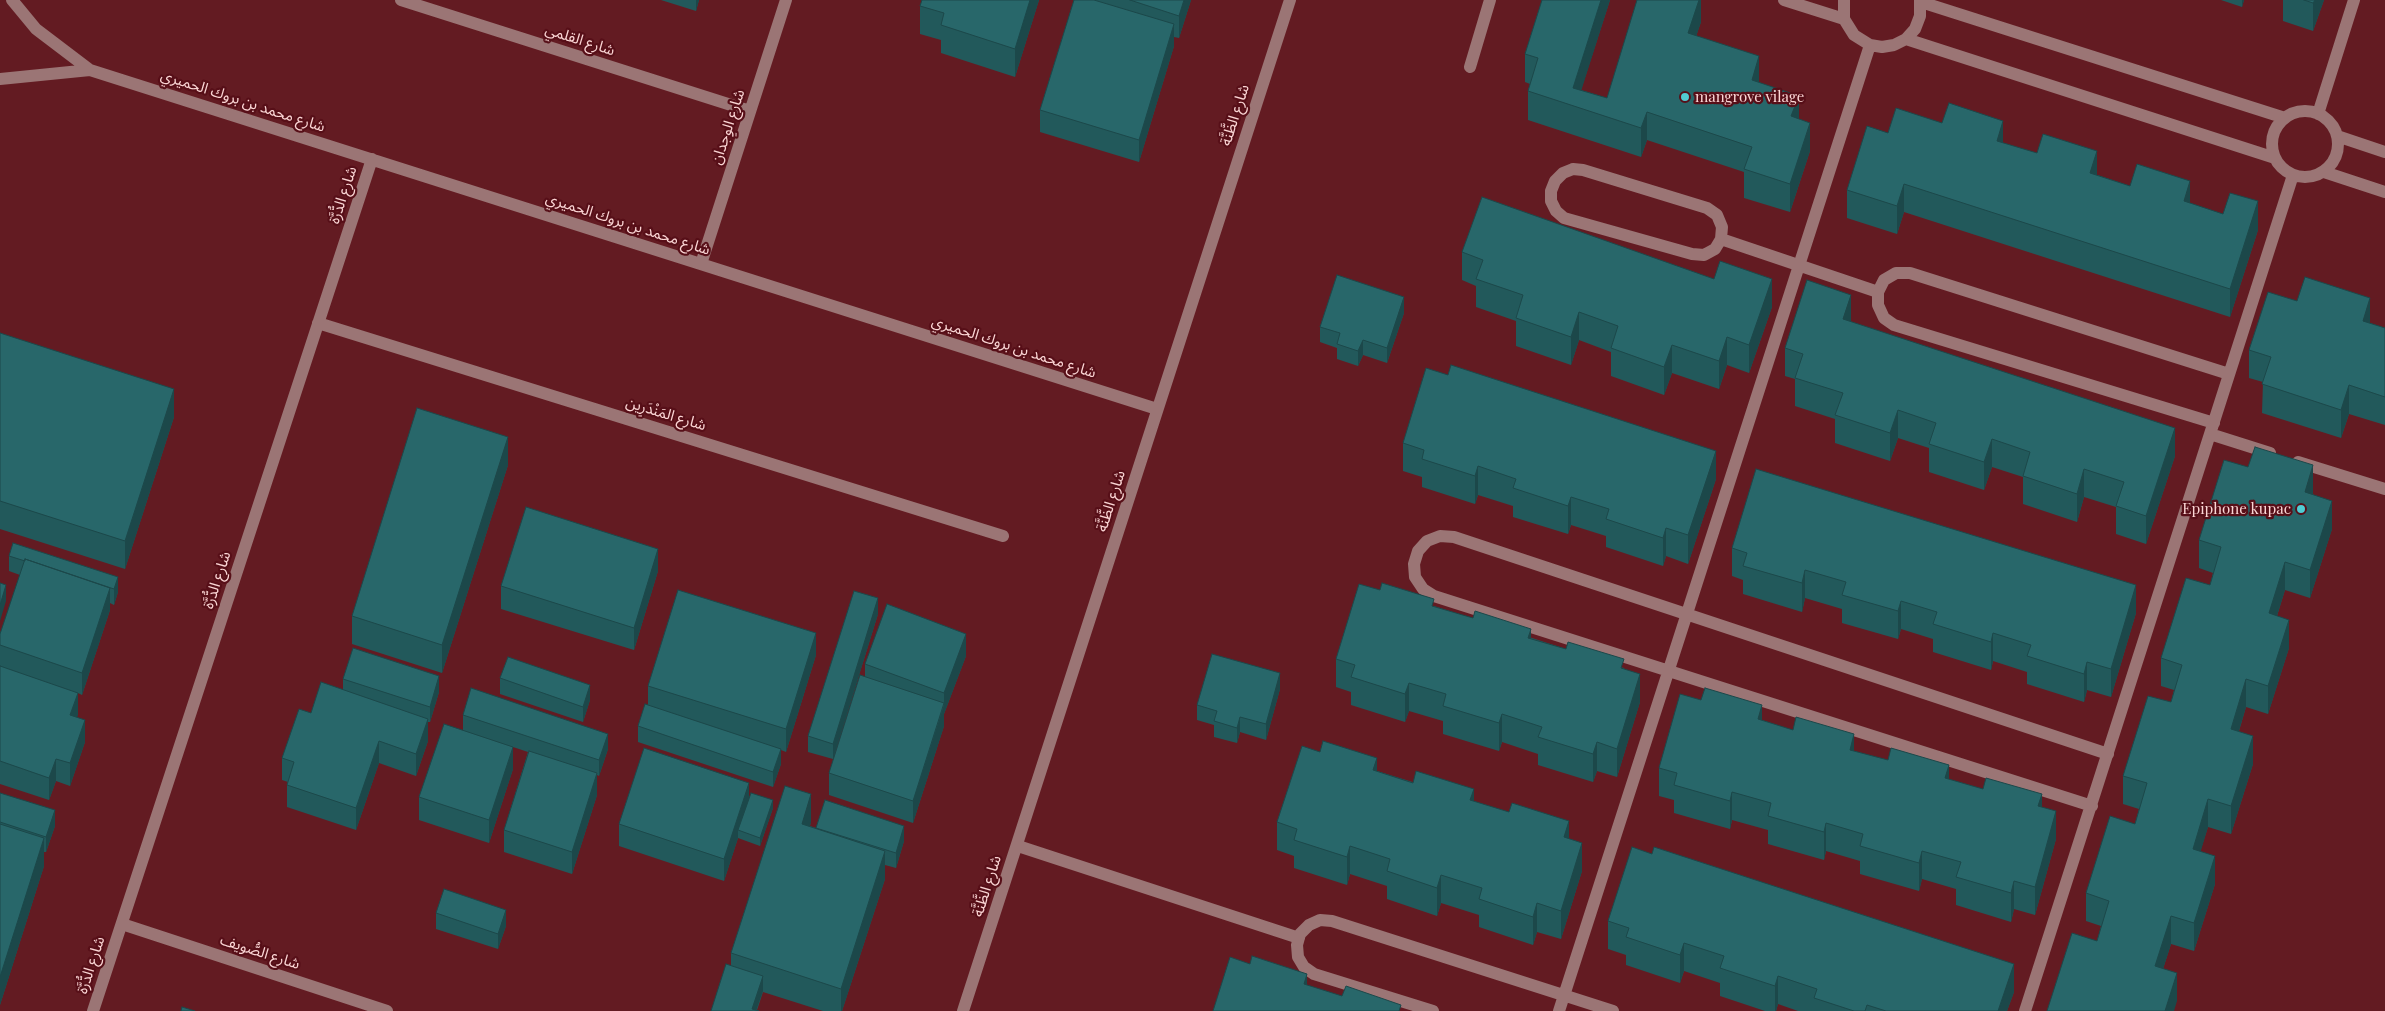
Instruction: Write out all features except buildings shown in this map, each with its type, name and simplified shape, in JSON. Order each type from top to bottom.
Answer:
[{"type":"street","name":"شارع محمد بن بروك الحميري","points":[[12,0],[36,29],[90,70],[1157,409]]},
{"type":"street","name":"شارع القلمي","points":[[401,0],[750,111]]},
{"type":"street","name":"شارع الوِجدان","points":[[701,264],[786,0]]},
{"type":"street","name":"شارع الظَّنَّة","points":[[963,1011],[1018,846],[1290,0]]},
{"type":"street","points":[[1470,67],[1490,0]]},
{"type":"street","points":[[1784,0],[1844,20]]},
{"type":"street","points":[[1844,0],[1844,20],[1854,35],[1870,45],[1882,47],[1894,45],[1906,39],[1915,29],[1920,16],[1921,1],[2285,118]]},
{"type":"street","points":[[2318,114],[2354,0]]},
{"type":"street","points":[[1906,39],[2275,158]]},
{"type":"street","points":[[1558,1011],[1870,45]]},
{"type":"street","name":"شارع محمد بن بروك الحميري","points":[[0,79],[90,70]]},
{"type":"street","points":[[2295,113],[2318,114],[2326,119],[2337,136],[2338,149],[2333,162],[2324,172],[2314,177],[2293,175],[2282,168],[2275,158],[2273,136],[2285,118],[2295,113]]},
{"type":"street","points":[[2337,136],[2385,152]]},
{"type":"street","name":"شارع الدُّرَّة","points":[[93,1011],[372,160]]},
{"type":"street","points":[[1573,169],[1583,170],[1707,208],[1717,215],[1722,227],[1721,239],[1715,249],[1704,255],[1692,254],[1564,218],[1556,211],[1551,201],[1552,190],[1555,181],[1563,173],[1573,169]]},
{"type":"street","points":[[2324,172],[2385,192]]},
{"type":"street","points":[[2025,1011],[2293,175]]},
{"type":"street","points":[[1721,239],[1878,292]]},
{"type":"street","points":[[2229,374],[1910,272],[1896,273],[1890,276],[1884,280],[1878,292],[1878,306],[1884,318],[1894,325],[2212,428],[2385,489]]},
{"type":"street","name":"شارع المَنْدَرِين","points":[[318,323],[1003,536]]},
{"type":"street","points":[[2092,806],[1434,596],[1423,589],[1415,577],[1414,564],[1418,551],[1427,541],[1440,536],[1454,538],[2108,754]]},
{"type":"street","points":[[1018,846],[1299,938]]},
{"type":"street","points":[[1433,1011],[1314,974],[1304,967],[1298,957],[1299,938],[1309,925],[1320,920],[1332,921],[1613,1011]]},
{"type":"street","name":"شارع الصُّويف","points":[[122,924],[387,1011]]},
{"type":"place","name":"mangrove vilage","points":[[1685,97]]},
{"type":"place","name":"Epiphone kupac","points":[[2301,509]]}]
